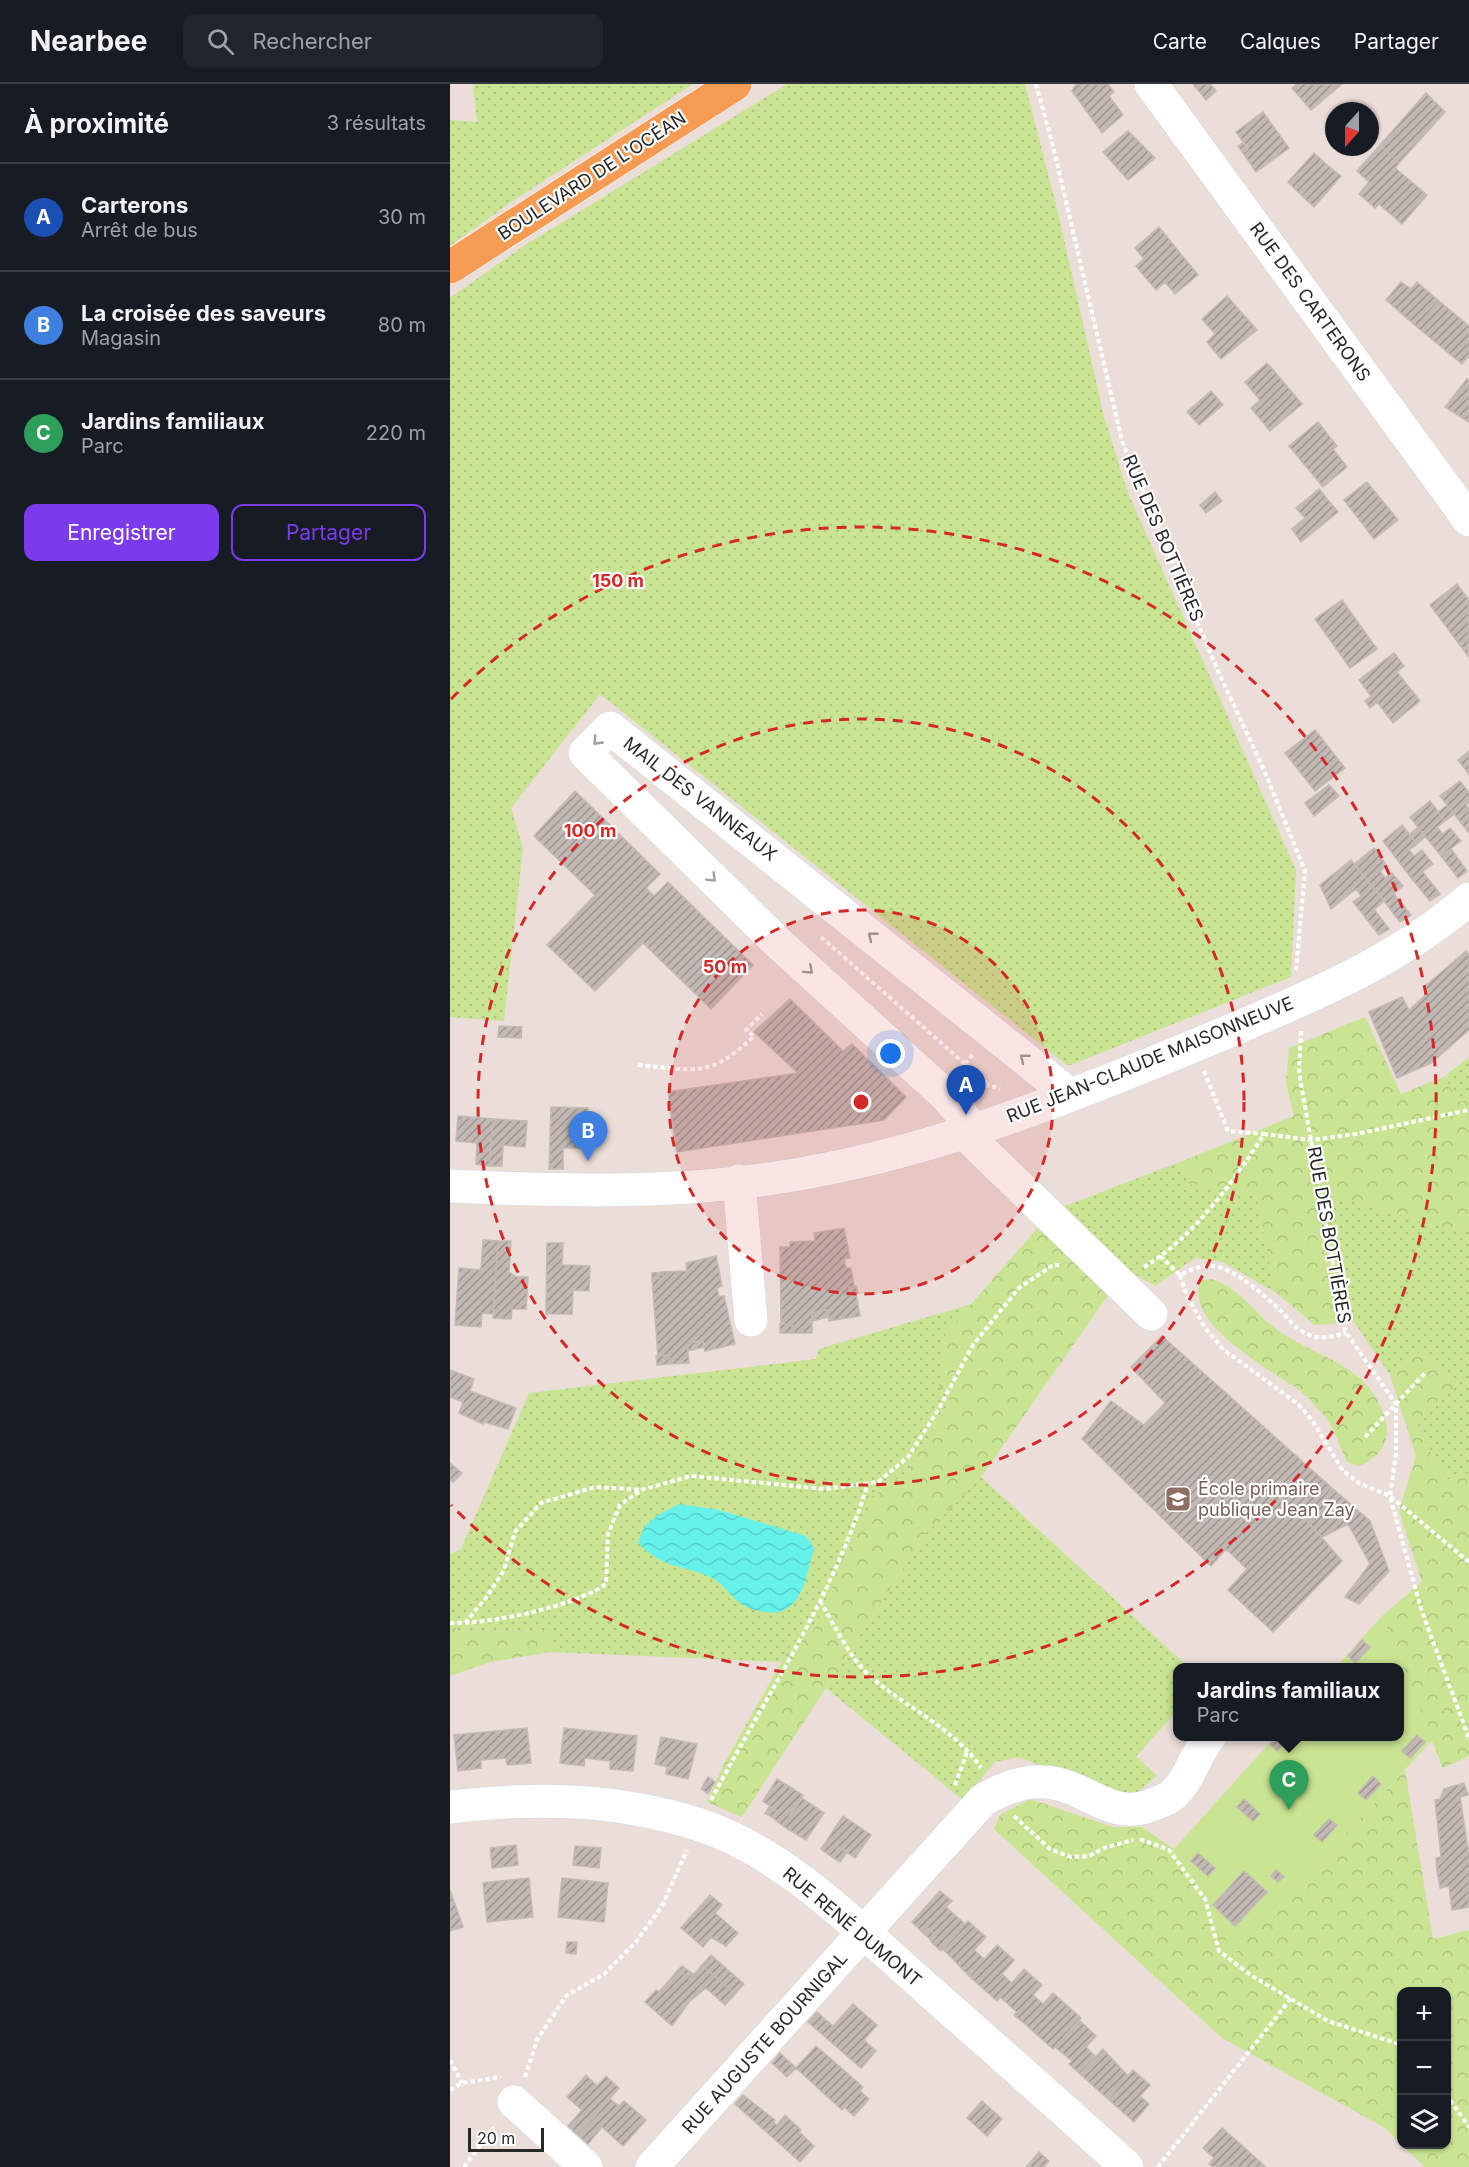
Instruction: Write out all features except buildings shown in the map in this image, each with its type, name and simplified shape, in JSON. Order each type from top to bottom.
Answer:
[{"type":"main road","name":"BOULEVARD DE L'OCÉAN","points":[[450,267],[735,84]]},
{"type":"street","name":"RUE DES CARTERONS","points":[[1151,84],[1469,520]]},
{"type":"street","name":"MAIL DES VANNEAUX","points":[[1070,1095],[610,728],[585,753],[775,940],[886,1041],[1151,1314]]},
{"type":"street","name":"RUE JEAN-CLAUDE MAISONNEUVE","points":[[450,1186],[550,1191],[660,1190],[775,1178],[852,1162],[964,1123],[1070,1095],[1303,1000],[1383,961],[1448,917],[1469,899]]},
{"type":"street","points":[[739,1181],[751,1320]]},
{"type":"street","name":"RUE AUGUSTE BOURNIGAL","points":[[652,2167],[779,2024],[865,1934],[983,1800],[997,1792],[1025,1782],[1058,1784],[1112,1808],[1137,1810],[1167,1799],[1180,1787],[1190,1774],[1199,1749],[1206,1741]]},
{"type":"street","name":"RUE RENÉ DUMONT","points":[[450,1807],[515,1800],[635,1807],[698,1824],[740,1843],[796,1876],[865,1934],[1127,2167]]},
{"type":"street","points":[[514,2087],[586,2167]]},
{"type":"path","name":"RUE DES BOTTIÈRES","points":[[1036,84],[1053,146],[1122,441],[1217,669],[1264,770],[1305,871],[1295,980]]},
{"type":"path","points":[[829,989],[872,937]]},
{"type":"path","points":[[886,1041],[934,986]]},
{"type":"path","points":[[638,1065],[705,1070],[720,1065],[754,1036],[746,1030],[762,1014]]},
{"type":"path","name":"RUE DES BOTTIÈRES","points":[[1301,1029],[1299,1073],[1346,1333],[1396,1404]]},
{"type":"path","points":[[964,1123],[981,1087],[1012,1090],[1023,1083],[1036,1068]]},
{"type":"path","points":[[1203,1069],[1228,1131],[1312,1140],[1356,1134],[1469,1110]]},
{"type":"path","points":[[1119,1282],[1160,1256],[1213,1204],[1236,1177],[1264,1134]]},
{"type":"path","points":[[1160,1256],[1180,1275],[1187,1296],[1205,1328],[1224,1350],[1298,1404],[1312,1420],[1343,1471],[1359,1483],[1390,1496],[1469,1563]]},
{"type":"path","points":[[464,1623],[486,1598],[504,1570],[515,1532],[541,1503],[595,1487],[641,1490],[691,1476],[825,1488],[878,1482],[908,1457],[938,1410],[973,1345],[1019,1288],[1053,1265],[1063,1265]]},
{"type":"path","points":[[1180,1275],[1193,1269],[1212,1266],[1225,1269],[1263,1293],[1298,1329],[1311,1336],[1328,1338],[1346,1333]]},
{"type":"path","points":[[1365,1437],[1425,1373]]},
{"type":"path","points":[[1396,1404],[1396,1454],[1390,1496],[1421,1609],[1469,1738]]},
{"type":"path","points":[[464,2167],[514,2087],[537,2040],[566,1996],[604,1974],[635,1943],[662,1905],[698,1824],[803,1636],[857,1519],[868,1483]]},
{"type":"path","points":[[450,1623],[464,1623],[530,1612],[591,1595],[606,1584],[608,1534],[620,1505],[641,1490]]},
{"type":"path","points":[[820,1601],[869,1675],[954,1736],[977,1762],[1016,1818],[1050,1849],[1071,1857],[1089,1856],[1104,1848],[1138,1838],[1169,1850],[1205,1899],[1219,1951],[1252,1976],[1292,1997],[1328,2021],[1397,2045]]},
{"type":"path","points":[[1158,2167],[1292,1997]]},
{"type":"path","points":[[450,2060],[462,2083]]},
{"type":"path","points":[[450,2090],[462,2083],[497,2076],[514,2087]]},
{"type":"path","points":[[1447,2095],[1469,2127]]},
{"type":"green space","points":[[473,84],[693,84],[514,200],[450,246],[450,120],[477,122]]},
{"type":"green space","points":[[787,84],[1025,84],[1058,213],[1104,417],[1128,493],[1296,870],[1291,977],[1068,1066],[600,694],[511,808],[523,848],[504,1021],[450,1017],[450,298],[522,247]]},
{"type":"green space","points":[[1365,1017],[1401,1094],[1444,1077],[1460,1102],[1469,1099],[1469,1231],[1432,1225],[1340,1196],[1333,1210],[1354,1322],[1315,1325],[1275,1292],[1256,1193],[1189,1184],[1180,1162],[1294,1116],[1286,1083],[1289,1048]]},
{"type":"green space","points":[[1469,1057],[1469,1099],[1460,1102],[1444,1077]]},
{"type":"green space","points":[[1180,1162],[1189,1184],[1256,1193],[1275,1292],[1223,1262],[1195,1258],[1155,1286],[1112,1261],[1060,1208]]},
{"type":"green space","points":[[1340,1196],[1432,1225],[1469,1231],[1469,1473],[1448,1480],[1416,1427],[1458,1383],[1420,1352],[1390,1375],[1354,1322],[1333,1210]]},
{"type":"green space","points":[[1041,1224],[1114,1287],[981,1477],[927,1532],[742,1817],[707,1802],[724,1764],[792,1643],[811,1636],[870,1498],[908,1472],[950,1401],[939,1386],[946,1333]]},
{"type":"green space","points":[[1212,1279],[1239,1295],[1280,1332],[1339,1364],[1365,1383],[1375,1396],[1387,1427],[1384,1445],[1374,1457],[1359,1466],[1347,1462],[1330,1423],[1311,1401],[1299,1390],[1250,1358],[1215,1328],[1204,1312],[1198,1296],[1202,1280]]},
{"type":"green space","points":[[972,1304],[946,1333],[939,1386],[950,1401],[908,1472],[870,1498],[811,1636],[792,1643],[781,1662],[551,1652],[550,1631],[457,1632],[450,1608],[450,1554],[461,1549],[529,1393],[816,1359],[819,1349]]},
{"type":"green space","points":[[1420,1352],[1458,1383],[1416,1427],[1448,1480],[1469,1473],[1469,1756],[1443,1768],[1404,1671],[1404,1663],[1401,1663],[1382,1616],[1422,1582],[1399,1511],[1416,1456],[1390,1375]]},
{"type":"green space","points":[[981,1477],[1184,1663],[1173,1663],[1173,1715],[1136,1756],[1157,1776],[1135,1794],[1116,1795],[1019,1757],[995,1762],[963,1800],[826,1688],[927,1532]]},
{"type":"green space","points":[[450,1608],[457,1632],[550,1631],[551,1652],[490,1662],[450,1676]]},
{"type":"green space","points":[[1382,1616],[1401,1663],[1340,1663]]},
{"type":"green space","points":[[1404,1669],[1433,1739],[1233,1956],[1206,1897],[1212,1891],[1174,1849],[1271,1741],[1404,1741]]},
{"type":"green space","points":[[1405,1770],[1433,1939],[1469,1930],[1469,2167],[1425,2167],[1406,2149],[1451,2149],[1451,1987],[1397,1987],[1397,2140],[1385,2128],[1222,2038],[994,1829],[1000,1815],[1030,1799],[1113,1827],[1142,1827],[1174,1849],[1212,1891],[1233,1955]]},
{"type":"water","points":[[679,1504],[719,1510],[806,1536],[814,1548],[805,1582],[795,1602],[777,1612],[751,1609],[739,1602],[712,1578],[666,1562],[648,1552],[638,1543],[644,1528],[653,1519]]},
{"type":"place","name":"Carterons","points":[[966,1115]]},
{"type":"place","name":"La croisée des saveurs","points":[[588,1161]]},
{"type":"place","name":"École primaire publique Jean Zay","points":[[1178,1499]]},
{"type":"place","name":"Jardins familiaux","points":[[1289,1810]]}]
